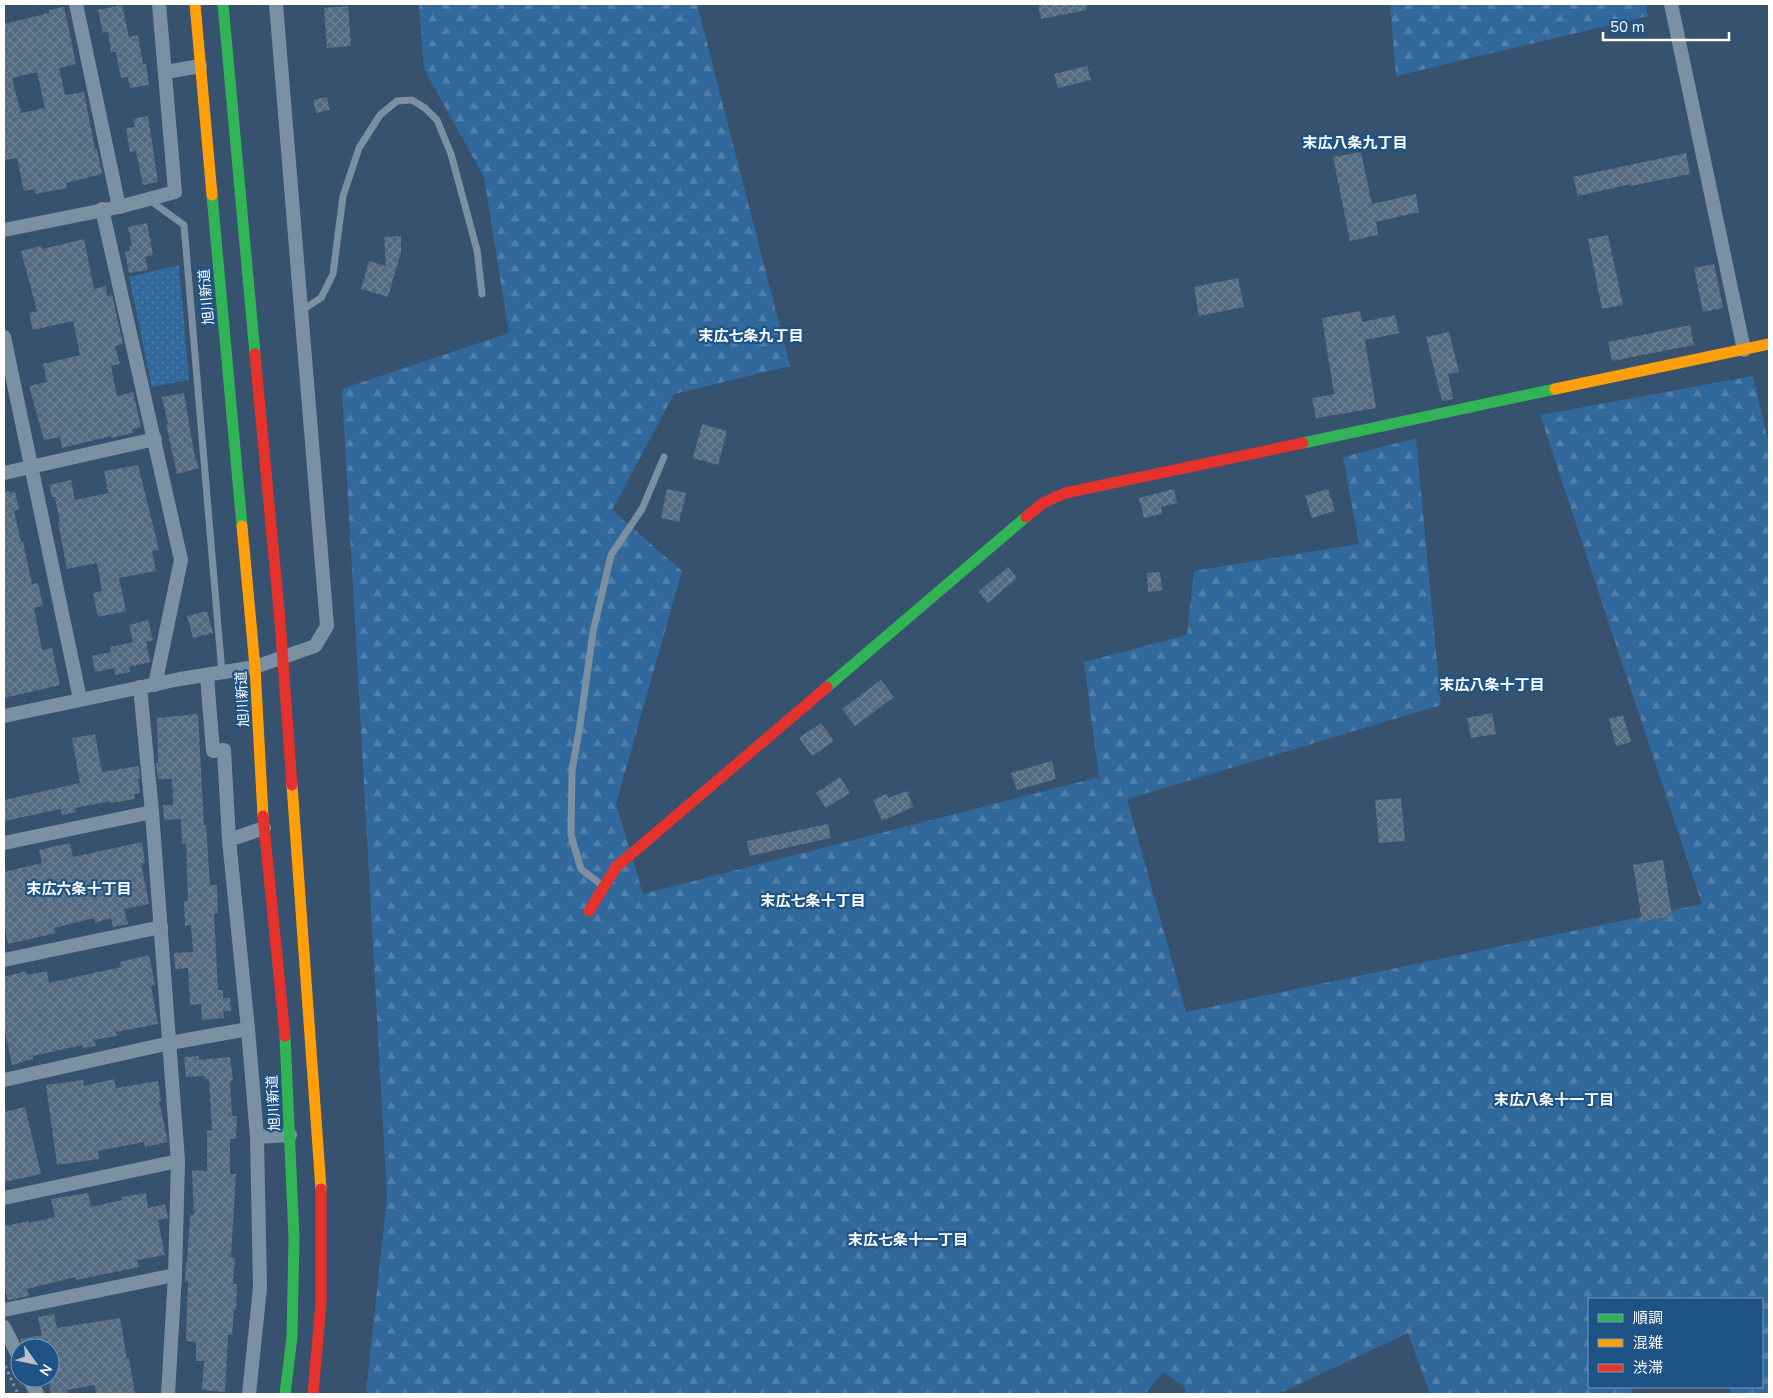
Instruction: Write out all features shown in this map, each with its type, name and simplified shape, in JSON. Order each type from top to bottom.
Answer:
[{"type":"main road","name":"旭川新道","points":[[195,4],[255,667],[264,828],[284,1024],[294,1238],[292,1337],[285,1394]]},
{"type":"main road","points":[[223,4],[279,611],[319,1152],[322,1296],[313,1394]]},
{"type":"main road","points":[[589,911],[616,867],[1043,503],[1065,493],[1769,344]]},
{"type":"street","points":[[76,4],[119,206]]},
{"type":"street","points":[[4,230],[119,206],[175,192],[159,4]]},
{"type":"street","points":[[4,716],[180,679],[255,667],[315,646],[327,626],[276,4]]},
{"type":"street","points":[[1671,4],[1744,350]]},
{"type":"street","points":[[166,72],[200,66]]},
{"type":"street","points":[[102,209],[181,560],[155,685]]},
{"type":"street","points":[[4,337],[80,700]]},
{"type":"street","points":[[4,473],[155,439]]},
{"type":"street","points":[[207,676],[213,751],[224,750],[229,840],[257,1137],[260,1288],[249,1394]]},
{"type":"street","points":[[140,687],[152,812],[178,1161],[175,1276],[168,1394]]},
{"type":"street","points":[[4,844],[152,812]]},
{"type":"street","points":[[229,840],[264,828]]},
{"type":"street","points":[[4,960],[161,927]]},
{"type":"street","points":[[4,1080],[170,1043],[248,1029]]},
{"type":"street","points":[[257,1137],[290,1134]]},
{"type":"street","points":[[4,1198],[178,1161]]},
{"type":"street","points":[[4,1310],[175,1276]]},
{"type":"street","points":[[4,1327],[10,1339]]},
{"type":"lane","points":[[302,310],[322,298],[333,274],[343,196],[360,148],[380,115],[396,101],[412,100],[425,108],[437,120],[451,154],[477,250],[482,294]]},
{"type":"lane","points":[[148,199],[184,225],[222,673]]},
{"type":"lane","points":[[604,887],[581,868],[571,835],[572,771],[580,726],[592,632],[611,555],[642,509],[664,457]]},
{"type":"path","points":[[4,1364],[18,1394]]},
{"type":"green space","points":[[419,4],[697,4],[790,366],[674,394],[612,510],[682,571],[616,804],[643,894],[1099,777],[1084,662],[1187,635],[1194,571],[1359,544],[1343,457],[1416,438],[1441,705],[1127,799],[1186,1012],[1702,904],[1540,415],[1753,376],[1769,445],[1769,1394],[1731,1394],[1730,1388],[1763,1388],[1763,1298],[1588,1298],[1588,1388],[1632,1388],[1633,1394],[1430,1394],[1408,1333],[1278,1394],[1187,1394],[1184,1386],[1163,1372],[1145,1394],[366,1394],[387,1197],[342,389],[509,333],[484,177],[424,69]]},
{"type":"green space","points":[[1390,4],[1645,4],[1648,16],[1396,76]]},
{"type":"green space","points":[[179,265],[189,380],[152,387],[129,277]]},
{"type":"building","points":[[1038,4],[1086,4],[1087,10],[1041,19]]},
{"type":"building","points":[[122,5],[129,37],[138,35],[143,64],[146,64],[149,85],[130,88],[128,77],[121,78],[116,52],[111,52],[108,32],[103,33],[98,10]]},
{"type":"building","points":[[348,6],[351,46],[327,48],[324,8]]},
{"type":"building","points":[[64,7],[76,64],[59,68],[65,95],[84,92],[102,174],[66,183],[67,188],[35,194],[34,189],[24,191],[17,158],[4,160],[4,24],[49,13],[49,10]],"holes":[[[37,72],[45,108],[21,113],[12,78]]]},
{"type":"building","points":[[1087,66],[1091,80],[1058,88],[1054,74]]},
{"type":"building","points":[[327,97],[330,110],[316,113],[313,100]]},
{"type":"building","points":[[148,116],[158,182],[143,185],[136,151],[130,152],[126,128],[135,127],[133,119]]},
{"type":"building","points":[[1361,152],[1372,204],[1416,194],[1419,212],[1376,222],[1378,235],[1350,241],[1333,157]]},
{"type":"building","points":[[1686,153],[1690,174],[1631,186],[1631,184],[1578,196],[1573,177]]},
{"type":"building","points":[[147,223],[153,255],[145,257],[148,270],[129,273],[125,252],[130,251],[129,246],[132,245],[128,227]]},
{"type":"building","points":[[1608,235],[1623,305],[1602,309],[1588,239]]},
{"type":"building","points":[[401,236],[401,252],[388,297],[361,289],[369,261],[386,266],[384,237]]},
{"type":"building","points":[[84,239],[94,289],[106,286],[107,296],[112,295],[123,344],[115,346],[120,364],[111,366],[117,396],[133,392],[141,427],[132,429],[133,433],[111,438],[111,436],[62,448],[60,437],[44,440],[29,386],[47,382],[43,364],[80,355],[73,321],[33,330],[29,313],[37,311],[21,251],[41,246],[42,249]]},
{"type":"building","points":[[1714,264],[1723,308],[1703,312],[1694,268]]},
{"type":"building","points":[[1238,278],[1244,307],[1199,316],[1194,287]]},
{"type":"building","points":[[1360,311],[1362,322],[1395,315],[1399,333],[1365,340],[1376,408],[1316,418],[1312,398],[1334,394],[1322,318]]},
{"type":"building","points":[[1690,325],[1694,345],[1612,361],[1608,342]]},
{"type":"building","points":[[1449,332],[1459,372],[1448,374],[1453,399],[1442,401],[1426,337]]},
{"type":"building","points":[[184,393],[194,453],[199,468],[177,474],[162,397]]},
{"type":"building","points":[[702,424],[727,431],[718,465],[693,458]]},
{"type":"building","points":[[138,465],[159,550],[152,551],[156,571],[119,578],[126,611],[98,617],[93,593],[102,591],[97,563],[67,569],[55,497],[52,497],[49,485],[71,480],[75,500],[108,493],[104,471]]},
{"type":"building","points":[[667,489],[686,493],[679,522],[661,518]]},
{"type":"building","points":[[1174,489],[1177,503],[1161,507],[1162,514],[1144,518],[1139,498]]},
{"type":"building","points":[[1328,489],[1335,511],[1312,518],[1305,496]]},
{"type":"building","points":[[9,491],[10,493],[15,492],[19,510],[14,511],[21,542],[23,542],[32,584],[38,583],[43,606],[34,608],[42,650],[52,648],[60,685],[4,698],[4,492]]},
{"type":"building","points":[[1008,567],[1017,578],[988,603],[978,592]]},
{"type":"building","points":[[1160,572],[1162,590],[1148,592],[1147,573]]},
{"type":"building","points":[[207,611],[213,633],[193,638],[187,616]]},
{"type":"building","points":[[148,620],[153,640],[146,642],[150,662],[129,667],[130,672],[115,675],[114,668],[95,672],[92,656],[111,652],[110,647],[133,642],[129,625]]},
{"type":"building","points":[[881,680],[894,697],[855,726],[842,709]]},
{"type":"building","points":[[1492,713],[1496,734],[1471,738],[1467,718]]},
{"type":"building","points":[[198,714],[204,825],[206,825],[210,885],[217,885],[218,913],[214,914],[218,990],[223,990],[223,998],[230,998],[231,1011],[223,1011],[224,1018],[202,1020],[201,1004],[190,1005],[188,968],[175,969],[174,953],[193,952],[191,925],[185,926],[184,901],[188,900],[186,843],[182,844],[181,819],[164,820],[163,805],[173,805],[172,779],[158,779],[156,763],[158,763],[157,718]]},
{"type":"building","points":[[1623,715],[1631,742],[1616,746],[1609,719]]},
{"type":"building","points":[[821,723],[834,741],[812,756],[799,738]]},
{"type":"building","points":[[95,734],[102,772],[139,766],[140,793],[134,794],[135,799],[111,803],[110,801],[75,808],[76,812],[62,815],[61,809],[4,821],[4,800],[80,783],[72,738]]},
{"type":"building","points":[[1052,761],[1056,779],[1017,790],[1011,773]]},
{"type":"building","points":[[840,777],[850,793],[826,808],[816,793]]},
{"type":"building","points":[[907,791],[913,807],[882,821],[873,800],[887,794],[888,798]]},
{"type":"building","points":[[1401,798],[1405,841],[1379,843],[1375,800]]},
{"type":"building","points":[[828,824],[831,838],[750,856],[747,841]]},
{"type":"building","points":[[142,842],[145,863],[141,863],[149,904],[124,909],[128,924],[113,927],[111,918],[95,923],[94,918],[54,928],[56,933],[8,944],[4,925],[4,872],[42,863],[39,850],[70,843],[73,857]]},
{"type":"building","points":[[1663,860],[1672,916],[1642,921],[1633,865]]},
{"type":"building","points":[[149,955],[155,985],[151,986],[158,1024],[116,1032],[117,1036],[94,1040],[96,1046],[83,1048],[82,1045],[33,1056],[33,1059],[12,1065],[4,1026],[4,977],[26,971],[27,975],[47,971],[49,983],[121,967],[120,962]]},
{"type":"building","points":[[199,1056],[199,1060],[230,1057],[233,1080],[230,1081],[232,1116],[237,1116],[236,1139],[230,1139],[230,1174],[236,1174],[231,1257],[235,1258],[233,1284],[237,1284],[236,1310],[234,1309],[232,1335],[228,1335],[225,1392],[202,1390],[204,1361],[196,1361],[196,1342],[186,1341],[188,1280],[185,1283],[186,1263],[189,1260],[187,1261],[190,1215],[194,1215],[192,1170],[207,1171],[207,1131],[212,1130],[209,1079],[205,1079],[205,1076],[186,1077],[184,1057]]},
{"type":"building","points":[[114,1079],[116,1088],[158,1081],[161,1101],[159,1101],[168,1142],[145,1147],[144,1142],[98,1151],[99,1159],[57,1165],[46,1085],[83,1080],[84,1086]]},
{"type":"building","points":[[25,1107],[41,1174],[4,1182],[4,1112]]},
{"type":"building","points":[[88,1193],[91,1207],[122,1200],[122,1197],[146,1193],[148,1208],[165,1204],[168,1218],[158,1220],[165,1255],[137,1260],[139,1267],[76,1280],[75,1277],[27,1289],[29,1296],[8,1300],[4,1291],[4,1226],[55,1217],[51,1199]]},
{"type":"building","points":[[54,1314],[57,1328],[120,1318],[135,1394],[96,1394],[95,1385],[67,1390],[68,1394],[51,1394],[50,1388],[60,1388],[60,1338],[26,1338],[42,1335],[38,1317]]},
{"type":"traffic: fast","points":[[223,4],[255,354]]},
{"type":"traffic: fast","points":[[212,195],[242,526]]},
{"type":"traffic: fast","points":[[1303,443],[1555,389]]},
{"type":"traffic: fast","points":[[827,687],[1026,517]]},
{"type":"traffic: fast","points":[[285,1036],[294,1238],[292,1337],[285,1394]]},
{"type":"traffic: slow","points":[[195,4],[212,195]]},
{"type":"traffic: slow","points":[[1555,389],[1769,344]]},
{"type":"traffic: slow","points":[[242,526],[255,667],[263,816]]},
{"type":"traffic: slow","points":[[292,785],[321,1189]]},
{"type":"traffic: jam","points":[[255,354],[280,621],[292,785]]},
{"type":"traffic: jam","points":[[1026,517],[1043,503],[1065,493],[1303,443]]},
{"type":"traffic: jam","points":[[589,911],[616,867],[827,687]]},
{"type":"traffic: jam","points":[[263,816],[285,1036]]},
{"type":"traffic: jam","points":[[313,1394],[321,1303],[321,1189]]},
{"type":"district","name":"末広八条九丁目","points":[[1355,143]]},
{"type":"district","name":"末広七条九丁目","points":[[751,336]]},
{"type":"district","name":"末広八条十丁目","points":[[1492,685]]},
{"type":"district","name":"末広六条十丁目","points":[[79,889]]},
{"type":"district","name":"末広七条十丁目","points":[[813,901]]},
{"type":"district","name":"末広八条十一丁目","points":[[1554,1100]]},
{"type":"district","name":"末広七条十一丁目","points":[[908,1240]]}]
